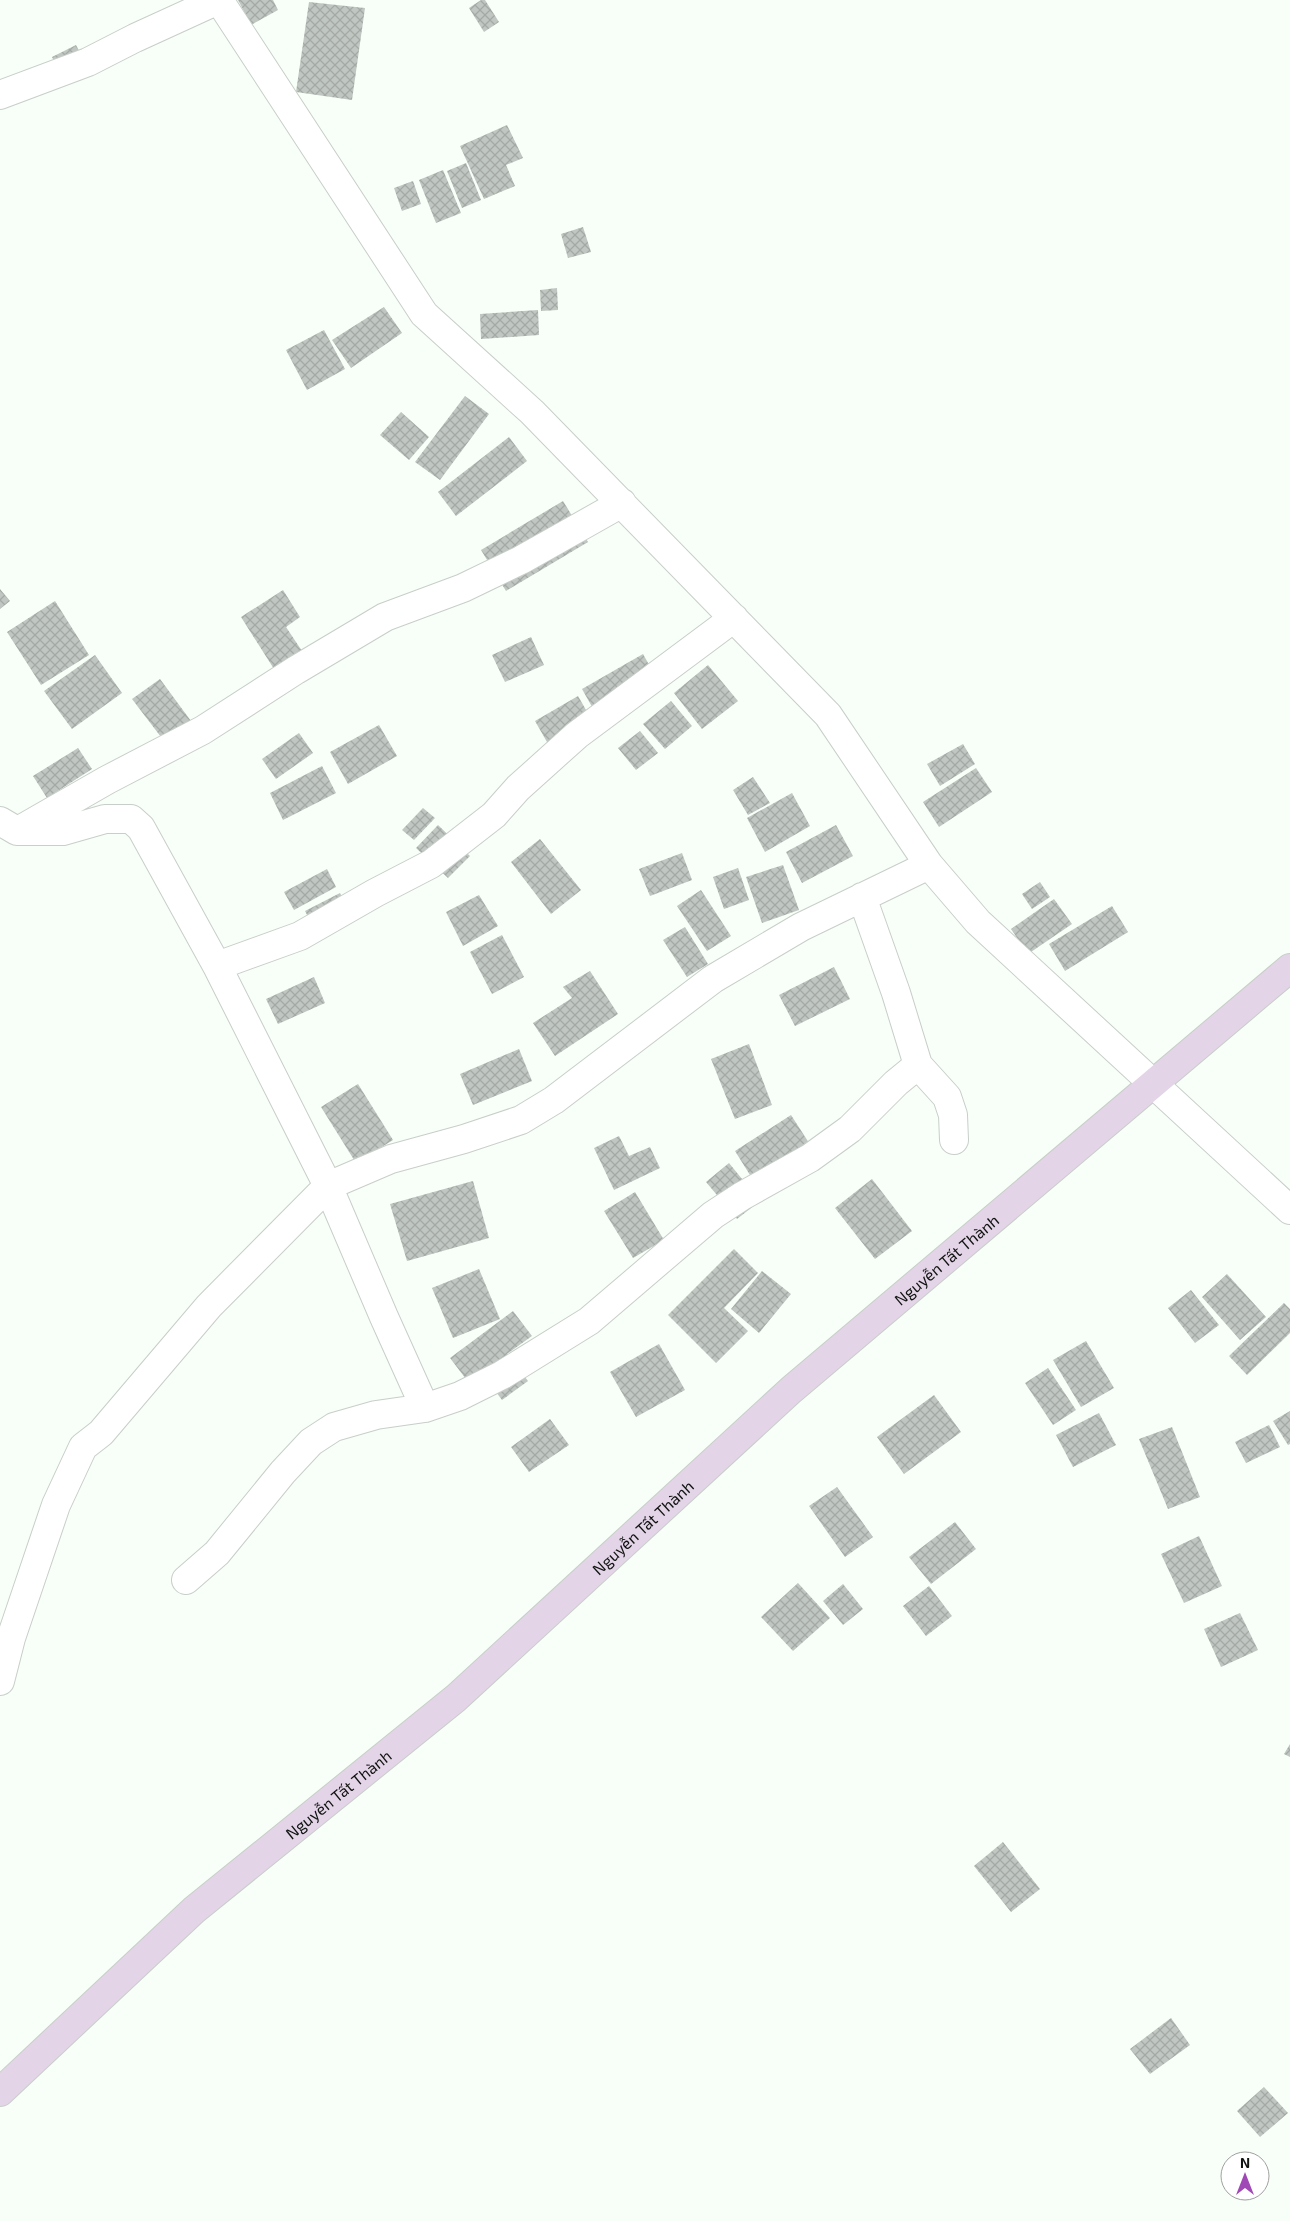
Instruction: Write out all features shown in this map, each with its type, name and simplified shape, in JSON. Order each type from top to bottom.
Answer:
[{"type":"main road","name":"Nguyễn Tất Thành","points":[[0,2092],[194,1910],[456,1698],[791,1390],[1290,968]]},
{"type":"street","points":[[0,95],[88,62],[218,0],[424,314],[532,412],[828,715],[929,865],[978,922],[1290,1210]]},
{"type":"street","points":[[8,826],[107,780],[203,730],[296,670],[386,617],[462,588],[521,560],[622,503]]},
{"type":"street","points":[[217,966],[300,936],[374,893],[431,864],[494,814],[518,788],[577,735],[734,618]]},
{"type":"street","points":[[8,826],[63,832],[105,819],[131,819],[141,828],[217,966],[328,1186],[425,1408]]},
{"type":"street","points":[[0,1681],[11,1638],[56,1505],[83,1447],[101,1433],[209,1306],[328,1186],[391,1159],[464,1139],[521,1120],[554,1100],[713,979],[801,927],[929,865]]},
{"type":"street","points":[[862,897],[896,993],[918,1065],[947,1097],[953,1115],[954,1140]]},
{"type":"street","points":[[186,1580],[217,1553],[311,1442],[334,1426],[376,1415],[425,1408],[460,1396],[502,1375],[589,1321],[713,1215],[742,1196],[810,1158],[850,1129],[896,1083],[918,1065]]},
{"type":"building","points":[[238,0],[273,0],[278,10],[251,25]]},
{"type":"building","points":[[481,0],[485,0],[499,22],[484,32],[469,8]]},
{"type":"building","points":[[309,2],[365,8],[352,100],[296,92]]},
{"type":"building","points":[[76,45],[86,64],[61,76],[52,57]]},
{"type":"building","points":[[507,125],[523,158],[506,165],[515,186],[484,199],[460,146]]},
{"type":"building","points":[[466,163],[481,200],[462,208],[447,171]]},
{"type":"building","points":[[443,170],[461,213],[436,223],[419,180]]},
{"type":"building","points":[[413,181],[421,204],[402,211],[394,188]]},
{"type":"building","points":[[583,227],[591,252],[568,258],[561,234]]},
{"type":"building","points":[[557,288],[558,310],[541,311],[540,290]]},
{"type":"building","points":[[384,307],[402,333],[351,368],[332,340]]},
{"type":"building","points":[[538,310],[539,335],[481,339],[480,314]]},
{"type":"building","points":[[324,330],[345,369],[307,390],[286,350]]},
{"type":"building","points":[[465,396],[489,414],[440,480],[415,462]]},
{"type":"building","points":[[401,412],[429,437],[409,460],[380,435]]},
{"type":"building","points":[[509,437],[527,461],[456,516],[438,492]]},
{"type":"building","points":[[563,501],[588,542],[506,591],[481,550]]},
{"type":"building","points":[[0,589],[10,601],[0,609]]},
{"type":"building","points":[[283,590],[300,617],[286,627],[302,651],[274,669],[241,617]]},
{"type":"building","points":[[55,601],[89,655],[41,685],[7,632]]},
{"type":"building","points":[[531,637],[544,665],[505,682],[492,655]]},
{"type":"building","points":[[643,654],[661,686],[600,721],[582,689]]},
{"type":"building","points":[[95,655],[122,693],[72,729],[44,691]]},
{"type":"building","points":[[708,665],[738,701],[702,729],[674,693]]},
{"type":"building","points":[[160,679],[191,721],[164,741],[132,699]]},
{"type":"building","points":[[578,696],[594,724],[551,749],[535,721]]},
{"type":"building","points":[[671,701],[692,726],[665,749],[643,724]]},
{"type":"building","points":[[379,725],[397,756],[348,784],[330,752]]},
{"type":"building","points":[[640,731],[658,753],[636,770],[618,748]]},
{"type":"building","points":[[299,733],[313,753],[276,779],[262,759]]},
{"type":"building","points":[[963,744],[975,764],[940,786],[927,764]]},
{"type":"building","points":[[78,748],[92,769],[47,798],[33,776]]},
{"type":"building","points":[[322,766],[336,793],[283,820],[270,793]]},
{"type":"building","points":[[976,768],[992,792],[939,827],[923,802]]},
{"type":"building","points":[[753,777],[770,803],[748,815],[733,790]]},
{"type":"building","points":[[792,793],[810,826],[765,852],[747,818]]},
{"type":"building","points":[[423,808],[435,818],[414,840],[402,830]]},
{"type":"building","points":[[438,825],[470,856],[448,878],[416,848]]},
{"type":"building","points":[[836,825],[853,856],[802,883],[786,852]]},
{"type":"building","points":[[540,839],[581,890],[551,914],[511,862]]},
{"type":"building","points":[[682,853],[692,880],[650,896],[639,869]]},
{"type":"building","points":[[783,865],[799,910],[762,923],[746,877]]},
{"type":"building","points":[[738,868],[749,900],[724,909],[713,877]]},
{"type":"building","points":[[327,869],[336,887],[294,910],[284,892]]},
{"type":"building","points":[[1040,882],[1050,897],[1032,909],[1022,894]]},
{"type":"building","points":[[701,890],[731,936],[707,951],[677,906]]},
{"type":"building","points":[[340,893],[354,920],[319,938],[305,911]]},
{"type":"building","points":[[479,895],[498,926],[463,946],[446,912]]},
{"type":"building","points":[[1054,899],[1072,924],[1028,954],[1011,929]]},
{"type":"building","points":[[1112,906],[1128,932],[1065,971],[1049,944]]},
{"type":"building","points":[[685,927],[708,964],[687,977],[663,940]]},
{"type":"building","points":[[502,935],[524,977],[492,994],[470,952]]},
{"type":"building","points":[[834,967],[850,999],[795,1026],[779,995]]},
{"type":"building","points":[[590,971],[618,1014],[555,1056],[533,1023],[572,998],[563,987]]},
{"type":"building","points":[[314,977],[325,1003],[278,1024],[266,999]]},
{"type":"building","points":[[749,1044],[772,1105],[735,1119],[711,1059]]},
{"type":"building","points":[[519,1049],[532,1081],[473,1105],[460,1074]]},
{"type":"building","points":[[358,1084],[393,1140],[356,1163],[321,1107]]},
{"type":"building","points":[[791,1115],[822,1163],[765,1199],[735,1151]]},
{"type":"building","points":[[619,1136],[629,1156],[650,1147],[660,1168],[614,1190],[594,1148]]},
{"type":"building","points":[[729,1163],[760,1201],[737,1219],[706,1182]]},
{"type":"building","points":[[872,1179],[912,1231],[875,1259],[835,1208]]},
{"type":"building","points":[[473,1181],[489,1238],[407,1261],[390,1204]]},
{"type":"building","points":[[635,1192],[664,1240],[633,1258],[604,1211]]},
{"type":"building","points":[[734,1249],[758,1273],[724,1308],[748,1331],[716,1363],[668,1315]]},
{"type":"building","points":[[479,1269],[500,1319],[453,1338],[432,1288]]},
{"type":"building","points":[[762,1271],[791,1294],[759,1333],[731,1309]]},
{"type":"building","points":[[1227,1274],[1266,1317],[1240,1340],[1202,1297]]},
{"type":"building","points":[[1191,1290],[1219,1325],[1195,1343],[1168,1308]]},
{"type":"building","points":[[1284,1303],[1290,1309],[1290,1333],[1247,1375],[1229,1356]]},
{"type":"building","points":[[513,1311],[532,1336],[507,1354],[528,1381],[502,1400],[482,1373],[469,1383],[450,1358]]},
{"type":"building","points":[[1086,1341],[1114,1388],[1081,1407],[1053,1360]]},
{"type":"building","points":[[659,1344],[685,1390],[636,1417],[610,1372]]},
{"type":"building","points":[[1048,1368],[1076,1410],[1053,1425],[1025,1383]]},
{"type":"building","points":[[934,1395],[961,1432],[904,1474],[877,1437]]},
{"type":"building","points":[[1290,1411],[1290,1444],[1288,1445],[1273,1421]]},
{"type":"building","points":[[1099,1413],[1116,1445],[1073,1467],[1056,1435]]},
{"type":"building","points":[[550,1419],[569,1445],[529,1472],[511,1447]]},
{"type":"building","points":[[1269,1425],[1280,1447],[1246,1463],[1235,1442]]},
{"type":"building","points":[[1172,1427],[1200,1497],[1168,1509],[1139,1439]]},
{"type":"building","points":[[837,1487],[873,1537],[845,1557],[809,1506]]},
{"type":"building","points":[[955,1522],[976,1549],[931,1584],[909,1557]]},
{"type":"building","points":[[1199,1536],[1222,1586],[1184,1603],[1161,1554]]},
{"type":"building","points":[[798,1583],[830,1618],[793,1651],[761,1617]]},
{"type":"building","points":[[843,1584],[863,1609],[843,1625],[823,1601]]},
{"type":"building","points":[[929,1586],[952,1616],[926,1636],[903,1606]]},
{"type":"building","points":[[1240,1613],[1258,1650],[1221,1667],[1204,1629]]},
{"type":"building","points":[[1290,1744],[1290,1757],[1284,1754]]},
{"type":"building","points":[[1003,1842],[1040,1889],[1011,1912],[974,1866]]},
{"type":"building","points":[[1171,2018],[1190,2045],[1150,2074],[1130,2049]]},
{"type":"building","points":[[1264,2087],[1288,2113],[1260,2137],[1237,2111]]}]
